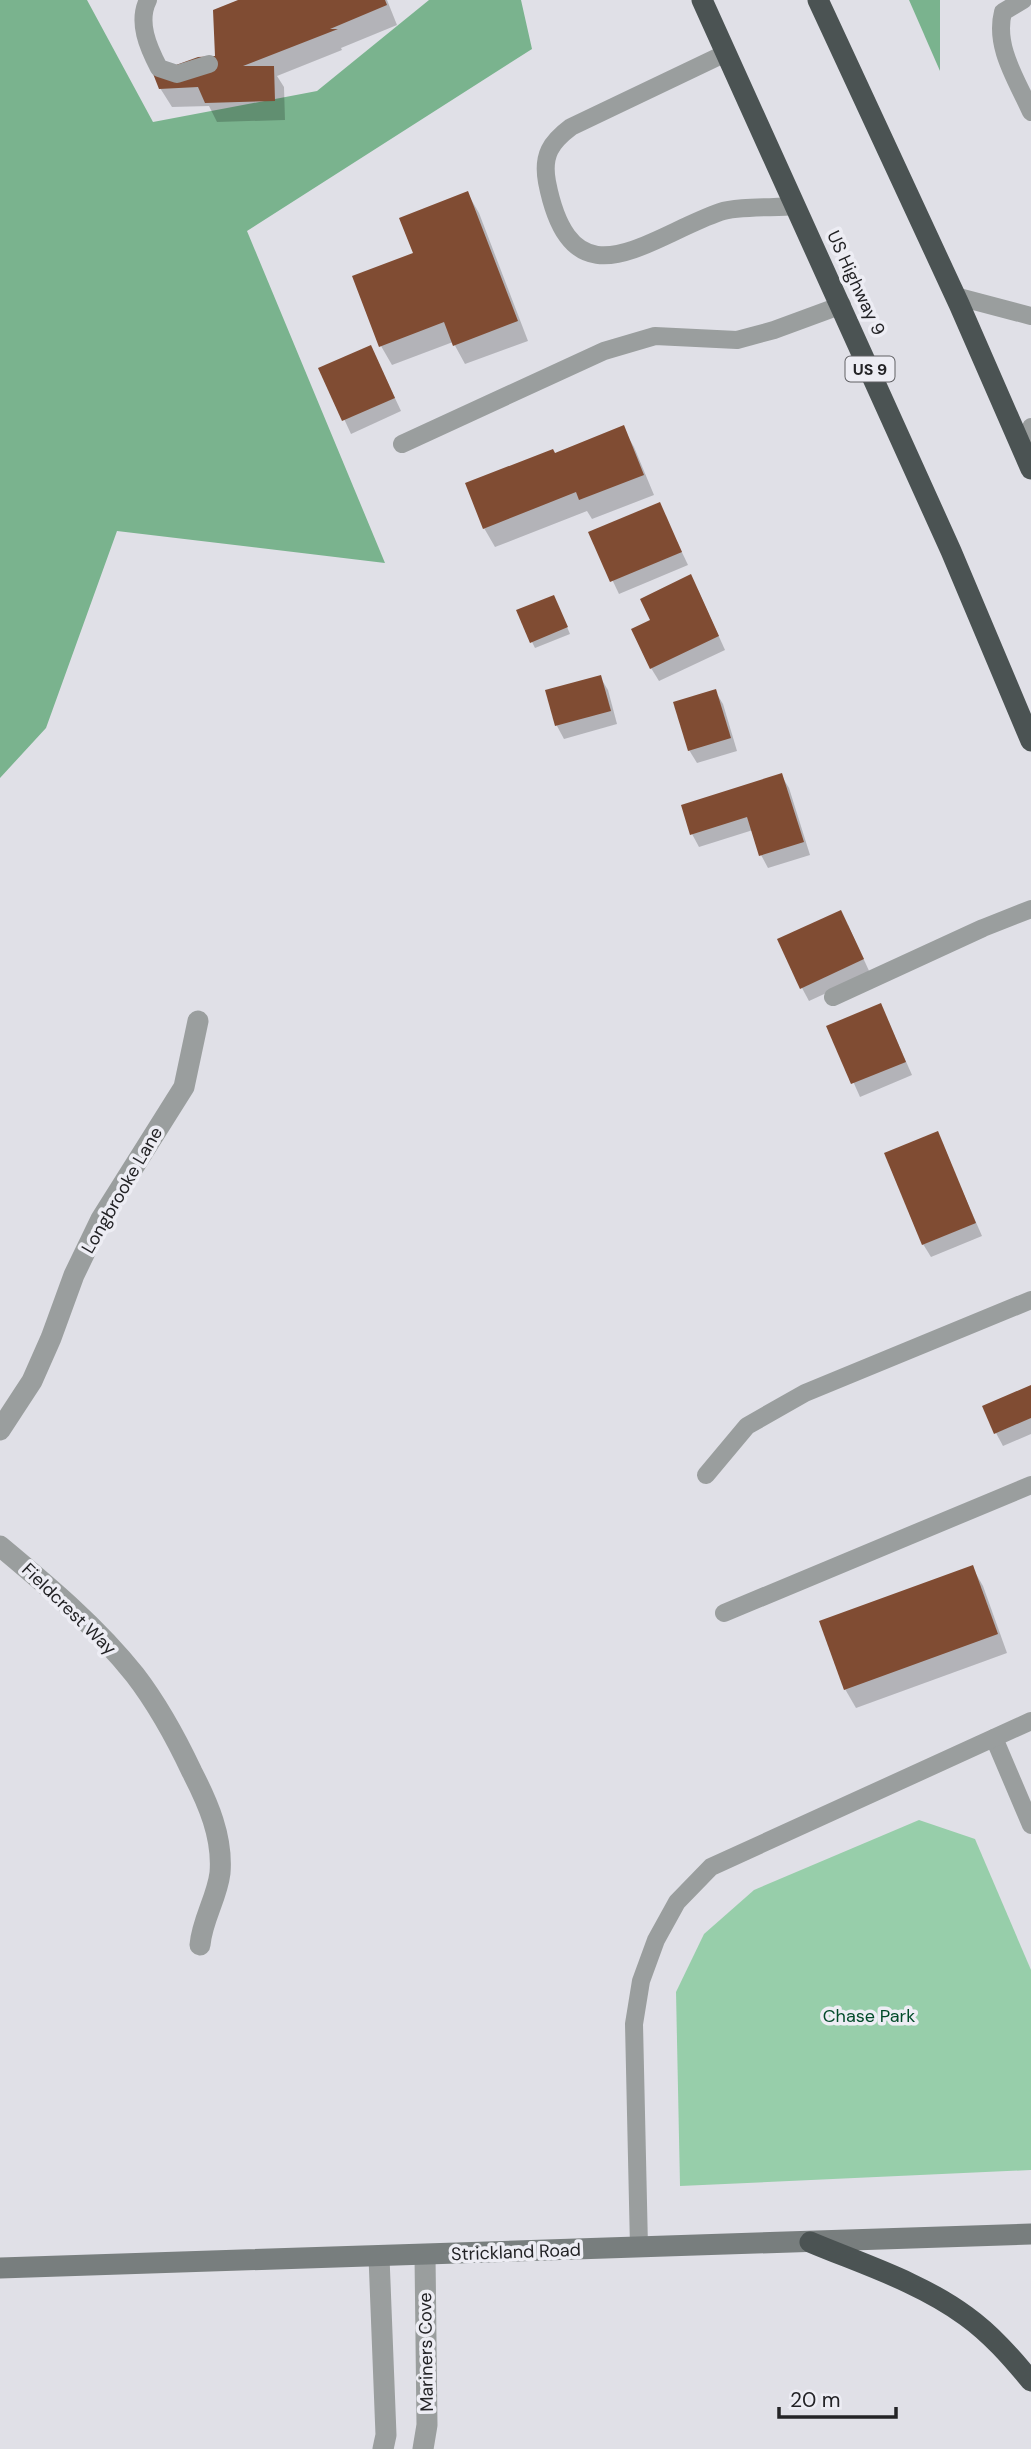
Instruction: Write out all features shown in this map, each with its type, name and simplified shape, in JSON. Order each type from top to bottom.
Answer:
[{"type":"highway","name":"US Highway 9","points":[[702,0],[842,305],[951,551],[1031,741]]},
{"type":"highway","points":[[818,0],[955,296],[1027,460]]},
{"type":"highway","points":[[810,2242],[915,2286],[966,2315],[1005,2350],[1031,2381]]},
{"type":"street","name":"Longbrooke Lane","points":[[0,1430],[32,1381],[51,1339],[74,1275],[101,1219],[184,1087],[198,1021]]},
{"type":"street","name":"Fieldcrest Way","points":[[0,1546],[95,1630],[135,1676],[173,1733],[204,1795],[218,1832],[220,1874],[201,1933],[200,1945]]},
{"type":"street","name":"Strickland Road","points":[[0,2268],[1031,2234]]},
{"type":"street","name":"Mariners Cove","points":[[423,2449],[427,2425],[425,2255]]},
{"type":"street","points":[[379,2257],[386,2435],[383,2449]]},
{"type":"lane","points":[[148,0],[143,10],[146,45],[159,68],[177,74],[209,64]]},
{"type":"lane","points":[[1023,0],[1003,12],[999,27],[1001,44],[1031,112]]},
{"type":"lane","points":[[726,53],[571,127],[555,139],[547,158],[547,180],[567,235],[582,250],[602,257],[625,254],[722,211],[795,206]]},
{"type":"lane","points":[[955,296],[1031,316]]},
{"type":"lane","points":[[402,444],[604,351],[655,336],[737,340],[774,330],[842,305]]},
{"type":"lane","points":[[1027,460],[1031,427]]},
{"type":"lane","points":[[833,997],[983,928],[1031,909]]},
{"type":"lane","points":[[705,1475],[747,1426],[805,1392],[1031,1300]]},
{"type":"lane","points":[[724,1613],[1031,1485]]},
{"type":"lane","points":[[639,2247],[634,2024],[641,1981],[656,1940],[677,1902],[711,1867],[1031,1721]]},
{"type":"lane","points":[[994,1738],[1031,1825]]},
{"type":"green space","points":[[0,0],[87,0],[153,122],[317,91],[429,0],[521,0],[532,49],[247,231],[385,563],[117,531],[46,728],[0,778]]},
{"type":"green space","points":[[909,0],[940,0],[940,71]]},
{"type":"green space","name":"Chase Park","points":[[919,1820],[975,1839],[1031,1970],[1031,2170],[680,2186],[676,1992],[704,1934],[754,1890]]},
{"type":"building","points":[[238,0],[385,0],[387,5],[330,29],[338,29],[243,66],[274,66],[275,101],[205,103],[198,87],[159,89],[150,66],[176,65],[198,57],[215,56],[213,10]]},
{"type":"building","points":[[468,191],[518,321],[453,346],[444,322],[379,347],[352,276],[413,253],[399,218]]},
{"type":"building","points":[[371,345],[395,398],[342,421],[318,368]]},
{"type":"building","points":[[624,425],[644,475],[579,500],[576,492],[483,529],[465,483],[553,449],[555,453]]},
{"type":"building","points":[[660,502],[682,552],[610,582],[588,532]]},
{"type":"building","points":[[691,574],[719,636],[650,669],[631,629],[650,620],[640,599]]},
{"type":"building","points":[[554,595],[568,627],[530,643],[516,610]]},
{"type":"building","points":[[601,675],[611,711],[555,726],[545,690]]},
{"type":"building","points":[[716,689],[731,738],[688,751],[673,702]]},
{"type":"building","points":[[782,773],[804,842],[759,856],[747,817],[690,835],[681,805]]},
{"type":"building","points":[[841,910],[864,959],[800,989],[777,939]]},
{"type":"building","points":[[881,1003],[906,1062],[851,1084],[826,1026]]},
{"type":"building","points":[[938,1131],[976,1223],[922,1245],[884,1153]]},
{"type":"building","points":[[1031,1385],[1031,1418],[994,1434],[982,1406]]},
{"type":"building","points":[[973,1565],[998,1634],[844,1690],[819,1621]]}]
